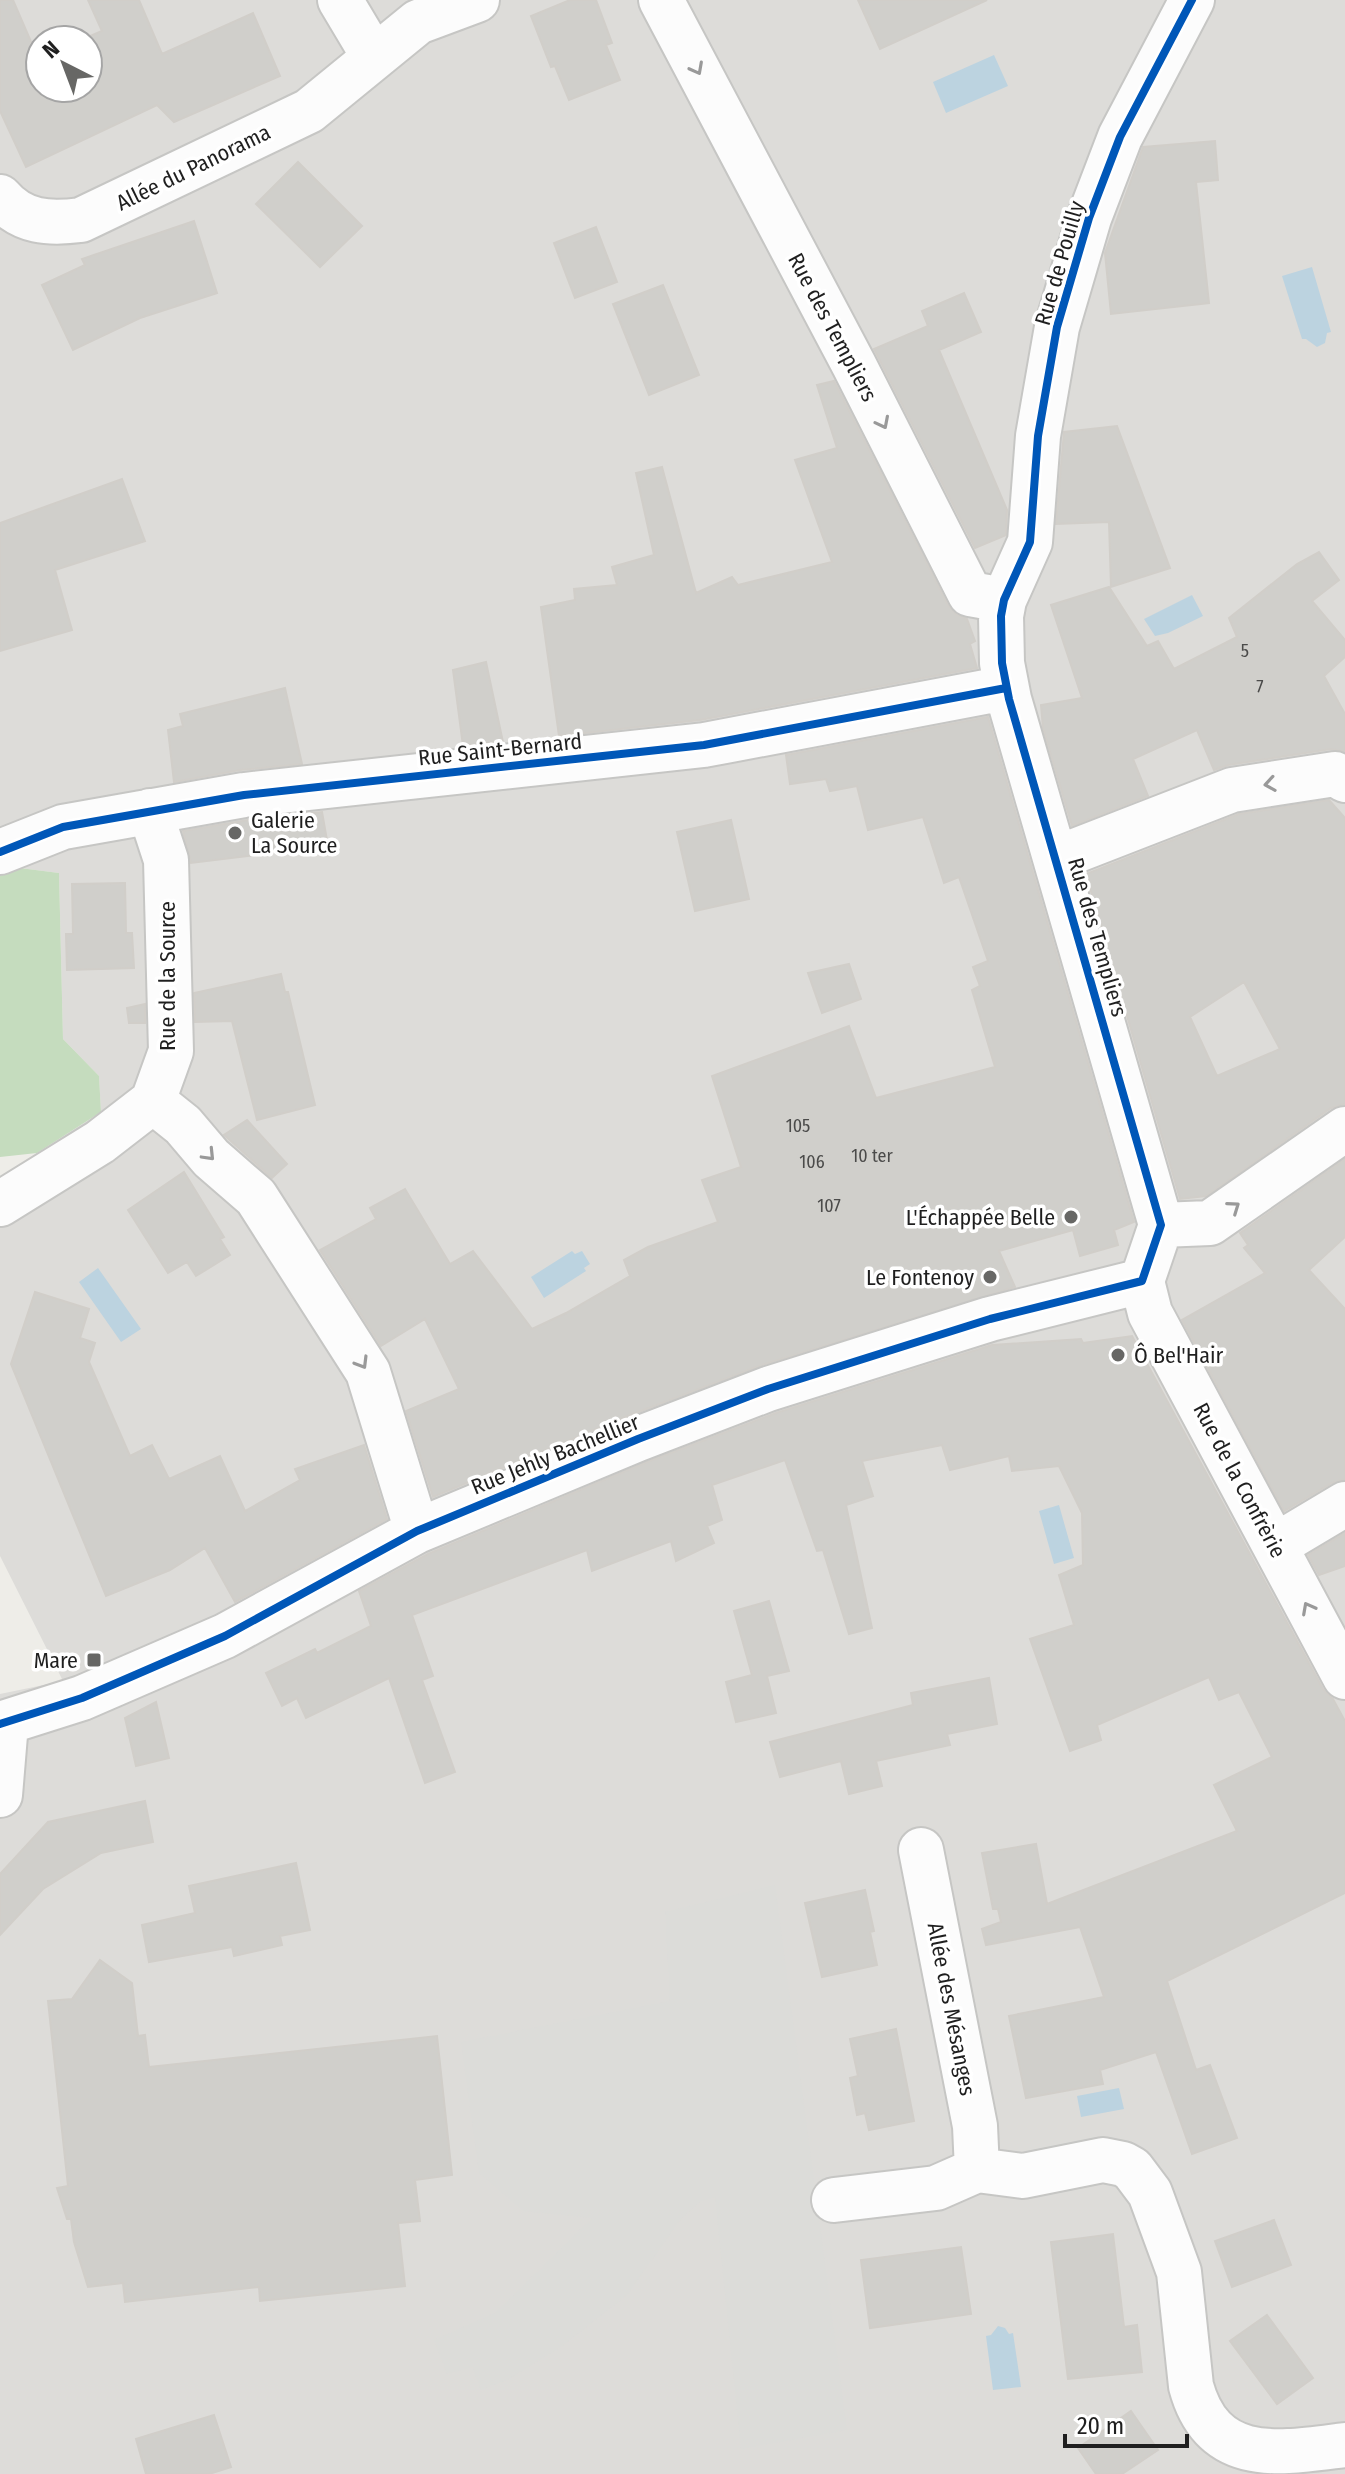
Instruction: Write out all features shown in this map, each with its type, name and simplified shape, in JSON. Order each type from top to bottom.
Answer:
[{"type":"street","points":[[340,0],[374,57]]},
{"type":"street","name":"Allée du Panorama","points":[[0,197],[28,219],[51,224],[81,220],[309,111],[418,22],[477,0]]},
{"type":"street","name":"Rue des Templiers","points":[[661,0],[854,365],[970,594],[1004,600],[1001,637],[1006,688],[1161,1225]]},
{"type":"street","name":"Rue de Pouilly","points":[[1004,600],[1030,542],[1038,436],[1057,327],[1089,218],[1120,137],[1192,0]]},
{"type":"street","name":"Rue Saint-Bernard","points":[[0,852],[63,827],[244,795],[704,745],[1006,688]]},
{"type":"street","points":[[1057,858],[1232,790],[1335,774],[1345,780]]},
{"type":"street","name":"Rue de la Source","points":[[150,811],[166,860],[171,1051],[153,1101]]},
{"type":"street","points":[[0,1204],[100,1142],[153,1101],[183,1125],[211,1158],[256,1197],[368,1372],[417,1531]]},
{"type":"street","points":[[1142,1281],[1161,1225],[1210,1223],[1345,1129]]},
{"type":"street","name":"Rue Jehly Bachellier","points":[[3,1724],[82,1698],[225,1636],[417,1531],[638,1439],[768,1389],[990,1319],[1142,1281]]},
{"type":"street","name":"Rue de la Confrèrie","points":[[1142,1281],[1150,1313],[1345,1677]]},
{"type":"street","points":[[1275,1546],[1345,1504]]},
{"type":"street","points":[[0,1795],[3,1724]]},
{"type":"street","name":"Allée des Mésanges","points":[[921,1850],[975,2126],[977,2170]]},
{"type":"street","points":[[834,2200],[936,2188],[977,2170],[1023,2176],[1103,2160],[1123,2164],[1132,2169],[1150,2193],[1179,2272],[1191,2386],[1200,2410],[1209,2423],[1236,2444],[1268,2453],[1345,2445]]},
{"type":"shaded area","points":[[0,0],[1345,0],[1345,2474],[0,2474],[0,1694],[63,1681],[0,1556],[0,1200],[37,1153],[101,1112],[99,1076],[63,1039],[59,873],[12,867],[0,844]]},
{"type":"shaded area","points":[[775,1885],[847,2430],[741,2449],[715,2197],[701,2201],[681,2219],[627,2295],[561,2347],[505,2381],[481,2390],[472,2367],[447,2374],[434,2340],[495,2313],[592,2218],[523,2211],[479,2173],[461,2042],[670,2001],[665,1912]]},
{"type":"green space","points":[[12,867],[59,873],[63,1039],[99,1076],[101,1112],[37,1153],[0,1157],[0,874]]},
{"type":"water","points":[[994,55],[1008,86],[946,113],[933,82]]},
{"type":"water","points":[[1312,267],[1331,332],[1327,333],[1325,343],[1317,347],[1302,339],[1282,276]]},
{"type":"water","points":[[1192,595],[1203,616],[1155,636],[1144,619]]},
{"type":"water","points":[[572,1251],[575,1254],[582,1251],[590,1264],[584,1268],[586,1271],[544,1298],[531,1277]]},
{"type":"water","points":[[98,1268],[141,1329],[121,1342],[79,1282]]},
{"type":"water","points":[[1059,1505],[1074,1558],[1054,1564],[1039,1511]]},
{"type":"water","points":[[1119,2088],[1124,2109],[1081,2117],[1077,2096]]},
{"type":"water","points":[[998,2326],[1005,2328],[1009,2334],[1013,2333],[1021,2387],[993,2390],[986,2336],[991,2335]]},
{"type":"building","points":[[0,0],[13,0],[24,26],[24,104],[104,104],[104,24],[99,24],[88,0],[139,0],[162,54],[253,13],[280,76],[174,122],[157,105],[26,167],[0,111]]},
{"type":"building","points":[[570,0],[596,0],[612,43],[606,45],[620,80],[569,100],[555,66],[551,67],[531,16]]},
{"type":"building","points":[[858,0],[987,0],[880,49]]},
{"type":"building","points":[[1215,141],[1218,180],[1196,182],[1209,303],[1111,314],[1105,253],[1143,147]]},
{"type":"building","points":[[298,162],[362,226],[320,267],[256,204]]},
{"type":"building","points":[[194,221],[217,293],[140,318],[73,350],[42,285],[85,265],[82,259]]},
{"type":"building","points":[[596,227],[617,282],[575,298],[554,243]]},
{"type":"building","points":[[663,285],[699,375],[649,395],[613,304]]},
{"type":"building","points":[[964,293],[981,332],[939,350],[1007,510],[1006,535],[975,548],[874,349],[928,326],[922,311]]},
{"type":"building","points":[[834,381],[948,605],[956,614],[967,619],[975,641],[970,644],[977,668],[700,720],[559,736],[541,607],[575,600],[574,589],[617,585],[612,567],[654,555],[636,473],[662,467],[696,593],[732,577],[738,585],[832,562],[795,460],[837,448],[817,385]]},
{"type":"building","points":[[1117,426],[1170,568],[1111,587],[1109,522],[1056,524],[1064,432]]},
{"type":"building","points":[[122,479],[145,541],[55,570],[72,630],[0,651],[0,523]]},
{"type":"building","points":[[1319,552],[1339,580],[1312,601],[1345,640],[1345,657],[1324,676],[1345,714],[1345,752],[1331,749],[1228,765],[1214,770],[1197,730],[1133,759],[1148,796],[1072,826],[1043,728],[1041,705],[1082,698],[1051,605],[1109,587],[1147,646],[1158,641],[1174,669],[1237,637],[1229,618],[1297,564]]},
{"type":"building","points":[[486,662],[503,742],[463,746],[453,670]]},
{"type":"building","points":[[285,688],[302,764],[240,770],[174,782],[168,730],[183,726],[180,714]]},
{"type":"building","points":[[988,717],[1134,1222],[1114,1230],[1118,1245],[1080,1256],[1073,1230],[999,1251],[1015,1287],[759,1366],[628,1416],[433,1497],[406,1411],[459,1389],[425,1319],[381,1346],[320,1250],[376,1219],[370,1208],[405,1189],[450,1264],[473,1251],[532,1329],[630,1276],[624,1260],[648,1247],[718,1222],[702,1180],[741,1167],[712,1076],[849,1026],[876,1098],[995,1067],[972,990],[980,986],[973,967],[988,961],[959,877],[944,883],[923,817],[868,830],[857,786],[830,791],[826,779],[790,784],[786,755]]},
{"type":"building","points":[[1329,800],[1345,818],[1345,1104],[1331,1108],[1206,1196],[1180,1199],[1086,874],[1239,814]],"holes":[[[1244,982],[1280,1049],[1217,1076],[1190,1017]]]},
{"type":"building","points":[[322,812],[328,846],[191,863],[183,831]]},
{"type":"building","points":[[731,820],[749,899],[695,911],[677,832]]},
{"type":"building","points":[[125,883],[126,933],[132,933],[134,968],[67,970],[66,934],[73,934],[72,884]]},
{"type":"building","points":[[849,964],[861,999],[822,1013],[808,973]]},
{"type":"building","points":[[281,974],[315,1105],[257,1120],[232,1021],[195,1022],[194,993]]},
{"type":"building","points":[[145,1004],[145,1023],[129,1023],[127,1008]]},
{"type":"building","points":[[247,1120],[287,1164],[272,1178],[224,1135]]},
{"type":"building","points":[[1345,1159],[1345,1237],[1309,1270],[1345,1309],[1345,1479],[1332,1483],[1284,1511],[1182,1320],[1265,1273],[1244,1248],[1248,1245],[1240,1233]]},
{"type":"building","points":[[184,1172],[224,1237],[220,1239],[230,1255],[196,1276],[187,1262],[168,1273],[128,1210]]},
{"type":"building","points":[[35,1292],[89,1309],[80,1338],[95,1343],[89,1362],[130,1456],[152,1445],[169,1479],[220,1456],[245,1511],[300,1480],[295,1469],[364,1445],[387,1519],[235,1602],[205,1548],[170,1570],[106,1596],[11,1364]]},
{"type":"building","points":[[1132,1336],[1323,1689],[1333,1699],[1345,1721],[1345,1893],[1167,1981],[1196,2070],[1210,2065],[1237,2138],[1192,2154],[1156,2052],[1100,2070],[1103,2084],[1026,2098],[1009,2016],[1104,1997],[1080,1927],[986,1945],[982,1929],[1001,1922],[998,1909],[993,1909],[982,1853],[1036,1844],[1047,1904],[1237,1831],[1214,1785],[1272,1757],[1239,1692],[1219,1700],[1209,1677],[1097,1725],[1101,1740],[1070,1751],[1030,1639],[1074,1625],[1059,1575],[1083,1565],[1082,1513],[1059,1466],[1012,1471],[1009,1456],[950,1470],[942,1445],[862,1461],[873,1496],[846,1505],[872,1628],[849,1634],[823,1550],[817,1551],[785,1460],[712,1485],[722,1520],[707,1526],[714,1543],[676,1561],[671,1541],[592,1571],[587,1550],[412,1615],[433,1676],[422,1680],[455,1772],[425,1783],[389,1678],[306,1718],[297,1698],[282,1706],[266,1673],[315,1649],[317,1653],[371,1626],[359,1591],[428,1554],[647,1462],[776,1413],[992,1345],[1081,1339],[1083,1343]]},
{"type":"building","points":[[1345,1533],[1345,1566],[1319,1575],[1308,1555]]},
{"type":"building","points":[[769,1601],[789,1671],[767,1676],[776,1713],[736,1722],[726,1682],[752,1675],[734,1611]]},
{"type":"building","points":[[989,1678],[997,1724],[947,1734],[950,1745],[876,1761],[882,1786],[849,1794],[841,1761],[780,1777],[770,1742],[913,1705],[911,1693]]},
{"type":"building","points":[[156,1702],[169,1758],[136,1766],[125,1718]]},
{"type":"building","points":[[145,1801],[153,1842],[101,1853],[43,1889],[0,1935],[0,1874],[48,1822]]},
{"type":"building","points":[[296,1863],[310,1930],[280,1936],[282,1945],[234,1956],[232,1947],[149,1962],[142,1925],[195,1913],[189,1886]]},
{"type":"building","points":[[865,1890],[874,1931],[870,1932],[877,1965],[822,1977],[805,1903]]},
{"type":"building","points":[[100,1960],[132,1983],[138,2036],[145,2035],[149,2067],[437,2036],[452,2175],[415,2180],[420,2221],[398,2223],[405,2286],[260,2301],[259,2287],[125,2302],[123,2283],[88,2287],[74,2242],[71,2219],[67,2219],[57,2188],[68,2186],[48,2001],[72,1999]]},
{"type":"building","points":[[896,2029],[914,2121],[869,2130],[865,2113],[857,2115],[850,2078],[858,2076],[850,2039]]},
{"type":"building","points":[[1274,2220],[1291,2265],[1232,2287],[1215,2241]]},
{"type":"building","points":[[1113,2234],[1124,2327],[1137,2325],[1142,2372],[1068,2379],[1051,2242]]},
{"type":"building","points":[[961,2247],[971,2314],[870,2328],[861,2260]]},
{"type":"building","points":[[1267,2315],[1313,2378],[1277,2404],[1230,2341]]},
{"type":"building","points":[[1131,2411],[1158,2450],[1122,2474],[1096,2474],[1078,2448]]},
{"type":"building","points":[[214,2415],[231,2467],[209,2474],[146,2474],[136,2439]]},
{"type":"cycle path","points":[[0,1724],[82,1698],[225,1636],[417,1531],[638,1439],[768,1389],[990,1319],[1142,1281],[1161,1225],[1009,699],[1002,663],[1001,616],[1004,600],[1030,542],[1038,436],[1057,327],[1089,218],[1120,137],[1192,0]]},
{"type":"cycle path","points":[[0,852],[63,827],[244,795],[704,745],[1006,688]]},
{"type":"place","name":"Galerie La Source","points":[[235,833]]},
{"type":"place","name":"L'Échappée Belle","points":[[1071,1217]]},
{"type":"place","name":"Le Fontenoy","points":[[990,1277]]},
{"type":"place","name":"Ô Bel'Hair","points":[[1118,1355]]},
{"type":"place","name":"Mare","points":[[94,1660]]}]
